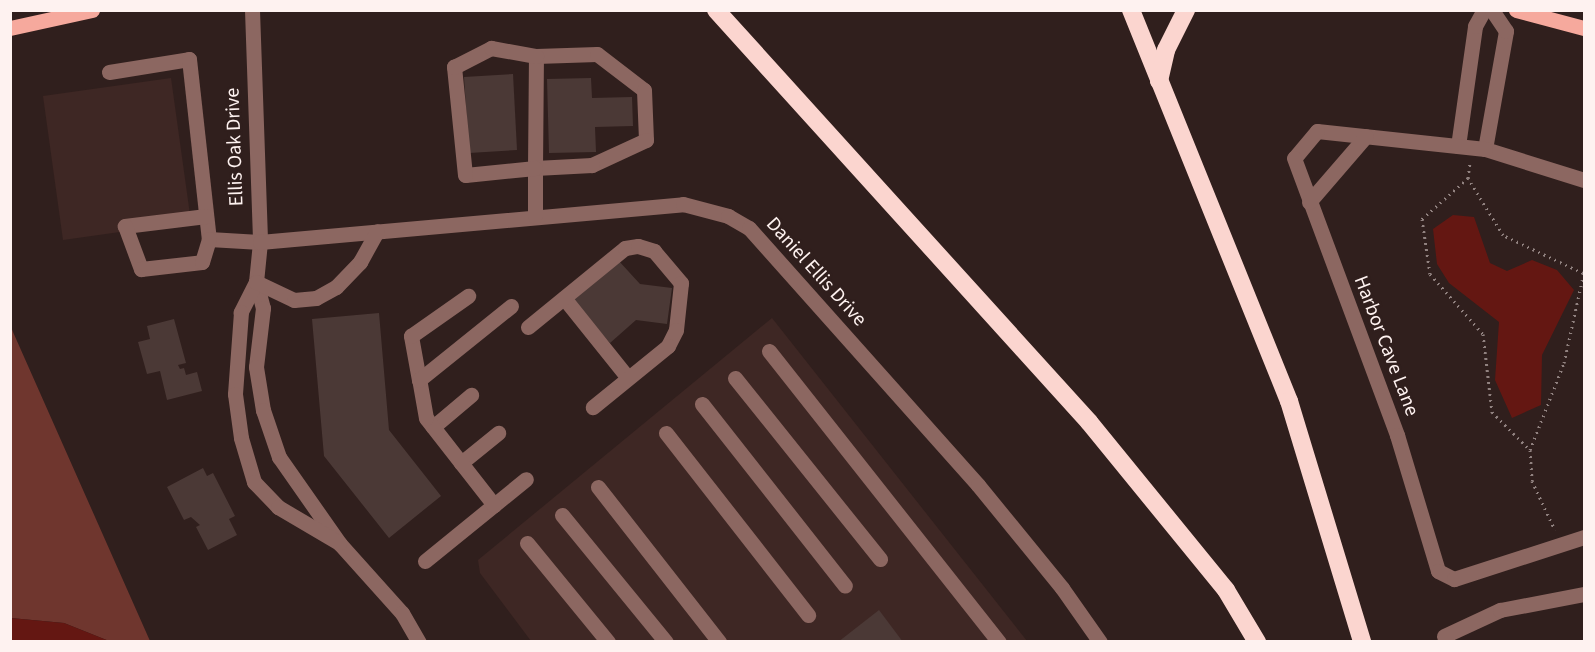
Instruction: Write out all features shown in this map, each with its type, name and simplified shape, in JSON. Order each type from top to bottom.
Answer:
[{"type":"highway","points":[[716,10],[751,45],[1154,498],[1226,590],[1257,642]]},
{"type":"highway","points":[[737,10],[751,45]]},
{"type":"highway","points":[[1131,10],[1289,401],[1362,642]]},
{"type":"highway","points":[[1160,81],[1166,50],[1186,10]]},
{"type":"main road","points":[[10,28],[92,10]]},
{"type":"main road","points":[[1516,10],[1584,28]]},
{"type":"street","name":"Ellis Oak Drive","points":[[252,10],[260,242],[256,282],[241,312],[235,394],[241,438],[254,482],[278,507],[340,544]]},
{"type":"street","points":[[1458,146],[1475,26],[1484,10]]},
{"type":"street","points":[[1485,149],[1506,32],[1492,10]]},
{"type":"street","points":[[492,48],[536,56],[597,54],[644,90],[646,140],[592,165],[465,175],[454,67],[492,48]]},
{"type":"street","points":[[535,216],[536,56]]},
{"type":"street","points":[[109,72],[189,59],[209,239],[202,262],[141,269],[125,226],[206,216]]},
{"type":"street","name":"Harbor Cave Lane","points":[[1584,180],[1485,149],[1366,136],[1312,133],[1294,158],[1396,435],[1438,571],[1454,579],[1562,546],[1584,542]]},
{"type":"street","points":[[1309,202],[1366,136]]},
{"type":"street","name":"Daniel Ellis Drive","points":[[209,239],[260,242],[683,204],[728,216],[749,228],[978,485],[1062,588],[1100,642]]},
{"type":"street","points":[[256,282],[294,300],[315,298],[336,287],[360,262],[377,231]]},
{"type":"street","points":[[528,327],[625,248],[638,246],[654,251],[681,282],[676,330],[668,346],[593,407]]},
{"type":"street","name":"Ellis Oak Drive","points":[[256,282],[264,308],[256,368],[263,410],[279,457],[340,544],[402,613],[419,642]]},
{"type":"street","points":[[468,296],[411,336],[426,418],[494,505]]},
{"type":"street","points":[[564,298],[628,378]]},
{"type":"street","points":[[418,380],[511,306]]},
{"type":"street","points":[[769,351],[999,642]]},
{"type":"street","points":[[735,378],[880,559]]},
{"type":"street","points":[[433,427],[471,395]]},
{"type":"street","points":[[702,404],[845,586]]},
{"type":"street","points":[[461,463],[498,433]]},
{"type":"street","points":[[666,433],[808,615]]},
{"type":"street","points":[[425,561],[526,479]]},
{"type":"street","points":[[598,487],[719,642]]},
{"type":"street","points":[[562,515],[666,642]]},
{"type":"street","points":[[527,543],[608,642]]},
{"type":"street","points":[[1444,636],[1500,610],[1584,594]]},
{"type":"path","points":[[1530,450],[1492,412],[1483,334],[1430,274],[1422,219],[1468,178],[1503,235],[1584,272],[1564,363],[1530,450],[1532,481],[1562,546]]},
{"type":"shaded area","points":[[171,78],[191,222],[63,240],[43,96]]},
{"type":"shaded area","points":[[1453,215],[1474,217],[1490,263],[1507,271],[1532,260],[1557,270],[1574,290],[1542,355],[1541,405],[1512,418],[1495,380],[1499,322],[1449,283],[1437,264],[1433,229]]},
{"type":"shaded area","points":[[772,318],[1027,641],[531,641],[480,573],[478,560]]},
{"type":"shaded area","points":[[10,324],[150,641],[109,641],[64,623],[11,618]]},
{"type":"shaded area","points":[[10,618],[64,623],[109,641],[11,641]]},
{"type":"building","points":[[513,74],[517,150],[469,153],[464,77]]},
{"type":"building","points":[[591,78],[592,98],[632,97],[633,126],[595,127],[596,152],[549,153],[547,79]]},
{"type":"building","points":[[618,260],[640,284],[672,288],[667,324],[636,320],[610,343],[572,300]]},
{"type":"building","points":[[379,313],[389,430],[441,496],[389,538],[324,456],[312,319]]},
{"type":"building","points":[[174,319],[186,363],[178,365],[180,369],[184,368],[186,375],[197,372],[202,391],[167,400],[160,371],[147,374],[138,342],[150,339],[147,326]]},
{"type":"building","points":[[203,468],[207,476],[213,473],[235,516],[229,519],[237,535],[208,550],[196,527],[200,525],[191,517],[184,520],[167,487]]},
{"type":"building","points":[[879,610],[903,642],[838,642]]}]
